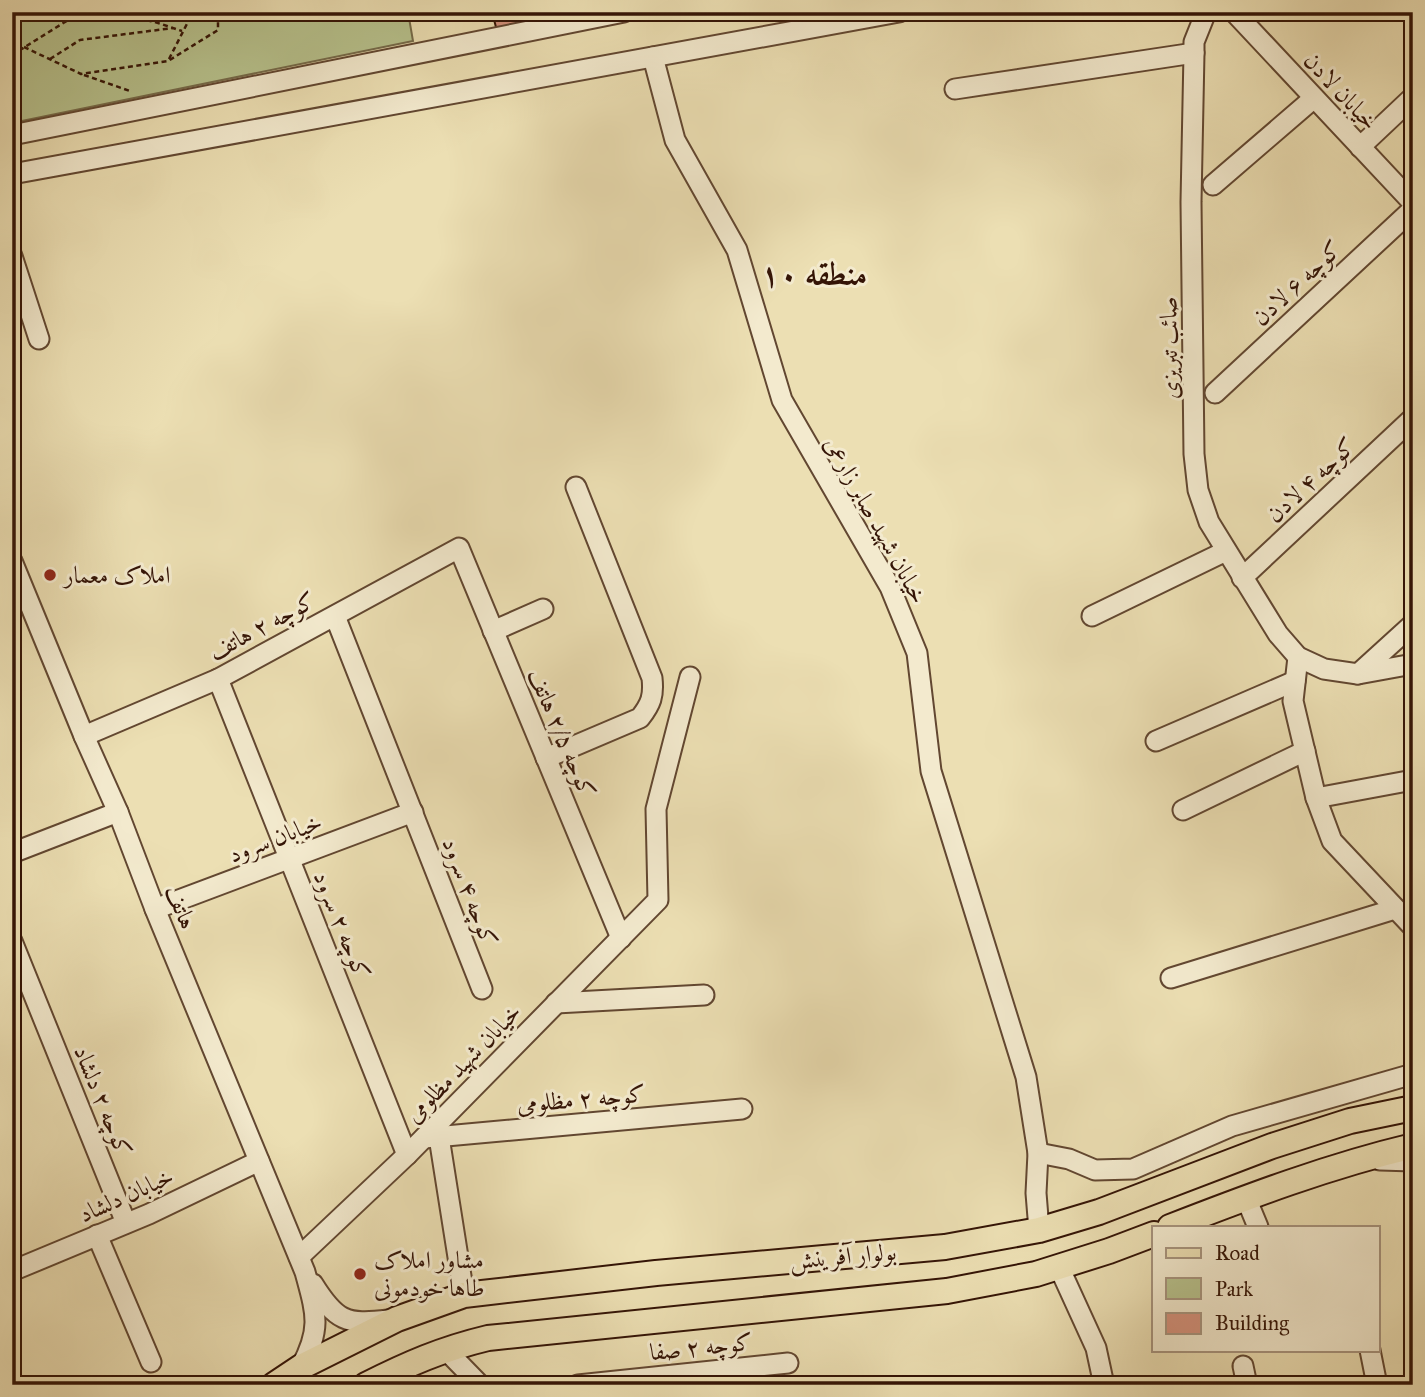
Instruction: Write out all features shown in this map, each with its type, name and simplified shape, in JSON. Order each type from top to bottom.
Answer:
[{"type":"main road","name":"بولوار آفرینش","points":[[274,1385],[301,1367],[397,1319],[464,1295],[656,1273],[945,1247],[1039,1230],[1099,1212],[1272,1146],[1350,1121],[1413,1108]]},
{"type":"main road","points":[[1173,1226],[1355,1160],[1413,1146]]},
{"type":"main road","name":"بولوار آفرینش","points":[[366,1385],[415,1360],[488,1338],[947,1291],[1036,1274],[1152,1235]]},
{"type":"street","points":[[12,135],[624,12]]},
{"type":"street","points":[[12,174],[900,12]]},
{"type":"street","points":[[955,89],[1194,47],[1193,12]]},
{"type":"street","name":"صائب تبریزی","points":[[1206,12],[1194,47],[1191,202],[1194,454],[1198,490],[1209,522],[1242,578],[1278,634],[1298,657]]},
{"type":"street","name":"خیابان لادن","points":[[1234,12],[1413,203]]},
{"type":"street","name":"خیابان شهید صابر زارعی","points":[[653,57],[675,140],[737,250],[782,400],[890,587],[917,653],[931,771],[1026,1077],[1038,1153],[1036,1193],[1039,1230]]},
{"type":"street","points":[[1360,147],[1413,97]]},
{"type":"street","points":[[1213,185],[1314,98]]},
{"type":"street","name":"کوچه ۶ لادن","points":[[1215,393],[1413,209]]},
{"type":"street","points":[[12,256],[39,339]]},
{"type":"street","name":"کوچه ۴ لادن","points":[[1242,578],[1413,418]]},
{"type":"street","points":[[546,758],[640,718],[651,704],[654,694],[652,678],[576,487]]},
{"type":"street","name":"کوچه ۲/۵ هاتف","points":[[459,548],[621,938]]},
{"type":"street","name":"کوچه ۲ هاتف","points":[[84,736],[218,679],[459,548]]},
{"type":"street","points":[[1092,616],[1226,551]]},
{"type":"street","name":"هاتف","points":[[12,561],[118,812],[155,909],[302,1264],[324,1303],[341,1318],[360,1323],[397,1319]]},
{"type":"street","points":[[493,631],[543,609]]},
{"type":"street","name":"کوچه ۴ سرود","points":[[335,616],[482,989]]},
{"type":"street","points":[[1358,674],[1413,624]]},
{"type":"street","points":[[1413,664],[1358,674],[1324,669],[1298,657],[1293,701],[1316,798],[1332,841],[1413,927]]},
{"type":"street","name":"خیابان شهید مظلومی","points":[[302,1264],[407,1155],[431,1137],[556,1003],[658,900],[656,809],[690,677]]},
{"type":"street","name":"کوچه ۲ سرود","points":[[218,679],[407,1155]]},
{"type":"street","points":[[1156,741],[1295,681]]},
{"type":"street","points":[[1183,810],[1305,751]]},
{"type":"street","points":[[1316,798],[1413,780]]},
{"type":"street","points":[[12,853],[118,812]]},
{"type":"street","name":"خیابان سرود","points":[[155,909],[412,812]]},
{"type":"street","points":[[1171,978],[1395,909]]},
{"type":"street","name":"کوچه ۲ دلشاد","points":[[12,941],[126,1223]]},
{"type":"street","points":[[556,1003],[704,995]]},
{"type":"street","points":[[1038,1153],[1069,1159],[1095,1170],[1133,1169],[1232,1126],[1413,1074]]},
{"type":"street","name":"کوچه ۲ مظلومی","points":[[431,1137],[742,1110]]},
{"type":"street","points":[[431,1137],[464,1295]]},
{"type":"street","points":[[1355,1160],[1413,1161]]},
{"type":"street","name":"خیابان دلشاد","points":[[12,1271],[97,1236],[259,1161]]},
{"type":"street","points":[[1245,1198],[1258,1226]]},
{"type":"street","points":[[97,1236],[151,1362]]},
{"type":"street","name":"هاتف","points":[[301,1367],[313,1344],[316,1316],[302,1264]]},
{"type":"street","points":[[1059,1267],[1096,1348],[1104,1385]]},
{"type":"street","points":[[445,1349],[480,1385]]},
{"type":"street","points":[[1370,1352],[1377,1385]]},
{"type":"street","name":"کوچه ۲ صفا","points":[[578,1385],[788,1363]]},
{"type":"path","points":[[12,55],[81,12]]},
{"type":"path","points":[[107,12],[183,31]]},
{"type":"path","points":[[155,22],[166,12]]},
{"type":"path","points":[[168,61],[193,12]]},
{"type":"path","points":[[81,74],[168,61],[218,30],[218,12]]},
{"type":"path","points":[[50,59],[80,40],[173,28]]},
{"type":"path","points":[[24,47],[81,74],[130,91]]},
{"type":"green space","points":[[12,12],[408,12],[413,41],[12,123]]},
{"type":"building","points":[[492,12],[563,12],[497,31]]},
{"type":"place","name":"املاک معمار","points":[[50,575]]},
{"type":"place","name":"مشاور املاک طاها خودمونی","points":[[360,1274]]},
{"type":"district","name":"منطقه ۱۰","points":[[814,274]]}]
